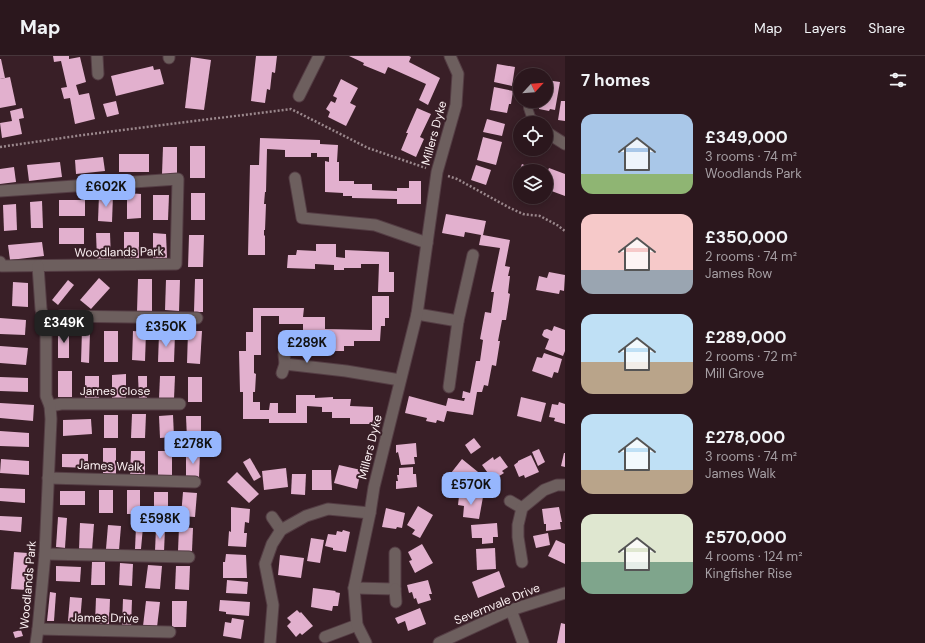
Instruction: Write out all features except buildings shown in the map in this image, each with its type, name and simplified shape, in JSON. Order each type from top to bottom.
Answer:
[{"type":"street","points":[[97,56],[98,74]]},
{"type":"street","points":[[298,96],[318,56]]},
{"type":"street","name":"Millers Dyke","points":[[366,643],[358,625],[354,588],[374,488],[417,314],[437,172],[456,105],[458,74],[450,56]]},
{"type":"street","points":[[553,136],[565,144]]},
{"type":"street","points":[[295,178],[302,218],[375,225],[427,243]]},
{"type":"street","name":"Woodlands Park","points":[[0,191],[178,179],[176,264],[2,266],[0,262]]},
{"type":"street","points":[[449,387],[458,321],[473,255]]},
{"type":"street","name":"Woodlands Park","points":[[36,643],[45,554],[51,419],[50,406],[46,396],[46,328],[41,309],[38,266]]},
{"type":"street","points":[[417,314],[458,321]]},
{"type":"street","points":[[44,320],[60,316],[196,318]]},
{"type":"street","points":[[284,364],[346,371],[400,380]]},
{"type":"street","name":"James Close","points":[[50,406],[61,404],[180,404]]},
{"type":"street","name":"James Walk","points":[[48,478],[195,482]]},
{"type":"street","points":[[522,562],[518,537],[518,525],[522,508],[544,490],[557,485],[565,485]]},
{"type":"street","points":[[510,501],[522,508]]},
{"type":"street","points":[[270,643],[273,605],[265,564],[272,544],[280,530],[306,516],[328,509],[370,513]]},
{"type":"street","points":[[272,517],[280,530]]},
{"type":"street","points":[[395,553],[396,602]]},
{"type":"street","points":[[45,554],[189,557]]},
{"type":"street","points":[[354,588],[396,589]]},
{"type":"street","name":"Severnvale Drive","points":[[439,643],[511,610],[565,593]]},
{"type":"street","points":[[511,610],[523,643]]},
{"type":"street","points":[[325,637],[358,625]]},
{"type":"street","name":"James Drive","points":[[38,629],[170,632]]},
{"type":"path","points":[[0,147],[83,134],[291,109],[368,148],[457,180],[522,214],[540,216],[565,231]]}]
